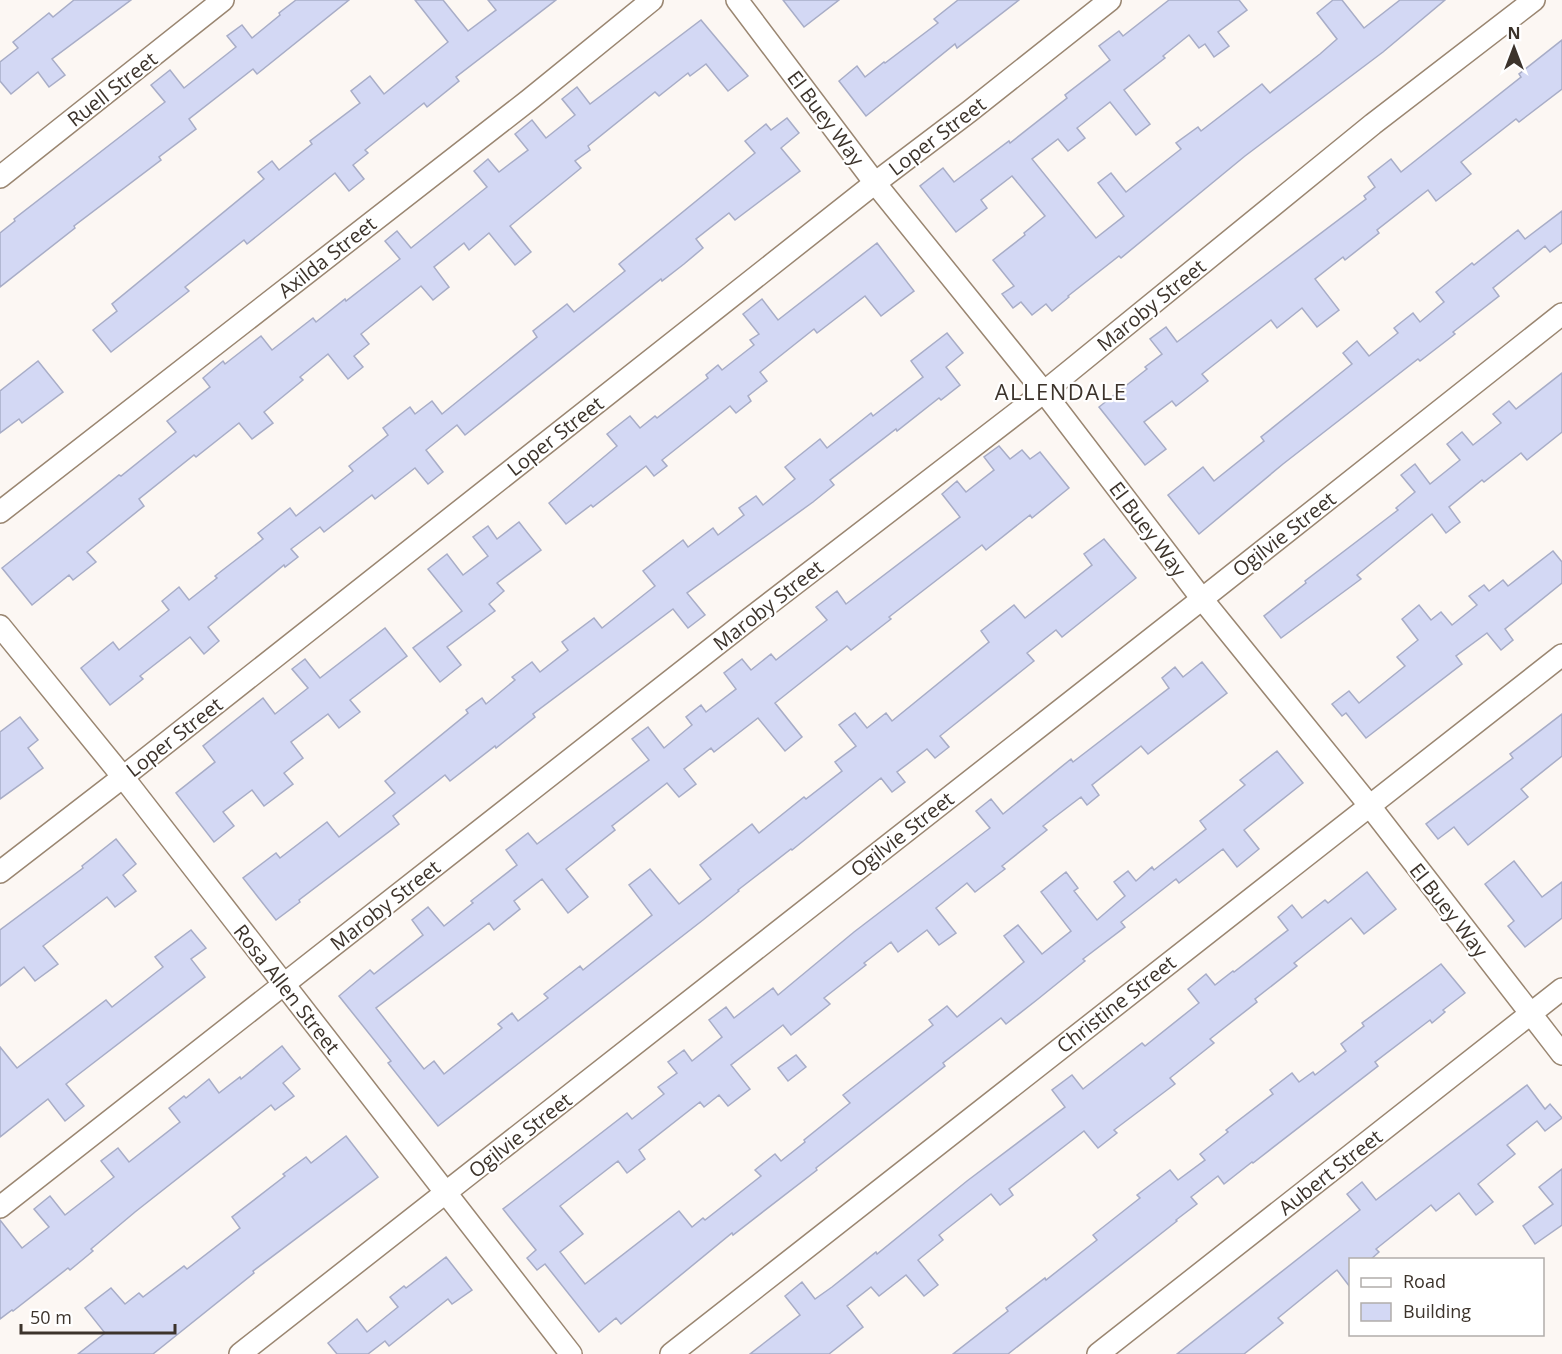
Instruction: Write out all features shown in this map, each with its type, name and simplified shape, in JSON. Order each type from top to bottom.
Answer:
[{"type":"street","name":"Ruell Street","points":[[0,177],[223,0]]},
{"type":"street","name":"Axilda Street","points":[[0,512],[529,100],[651,0]]},
{"type":"street","name":"El Buey Way","points":[[737,0],[875,183],[1044,392],[1202,599],[1369,805],[1562,1054]]},
{"type":"street","name":"Loper Street","points":[[0,873],[1110,0]]},
{"type":"street","name":"Maroby Street","points":[[0,1207],[748,620],[1044,392],[1373,124],[1534,0]]},
{"type":"street","name":"Ogilvie Street","points":[[240,1354],[1562,314]]},
{"type":"street","name":"Rosa Allen Street","points":[[0,626],[123,777],[571,1354]]},
{"type":"street","name":"Christine Street","points":[[671,1354],[1562,655]]},
{"type":"street","name":"Aubert Street","points":[[1098,1354],[1562,989]]},
{"type":"building","points":[[74,0],[131,0],[52,59],[65,75],[49,87],[38,72],[11,94],[0,81],[0,62],[18,48],[13,42],[49,13],[53,17]]},
{"type":"building","points":[[296,0],[349,0],[257,74],[253,69],[189,119],[196,129],[159,157],[161,160],[74,226],[75,228],[0,287],[0,233],[15,221],[14,219],[165,102],[151,85],[170,70],[184,88],[236,47],[227,36],[242,25],[252,38]]},
{"type":"building","points":[[415,0],[443,0],[468,31],[496,10],[488,0],[556,0],[456,77],[459,81],[427,107],[424,103],[365,150],[368,153],[353,165],[364,179],[349,191],[335,173],[247,244],[244,240],[185,287],[189,291],[111,352],[93,330],[117,311],[112,304],[264,179],[258,172],[272,161],[279,170],[312,144],[310,141],[360,103],[351,91],[370,76],[384,94],[448,42]]},
{"type":"building","points":[[783,0],[839,0],[804,27]]},
{"type":"building","points":[[958,0],[1019,0],[957,48],[955,44],[866,116],[839,81],[857,66],[865,77],[938,23],[934,19]]},
{"type":"building","points":[[1169,0],[1239,0],[1247,10],[1218,32],[1229,46],[1214,57],[1205,44],[1199,48],[1189,35],[1163,56],[1165,58],[1124,90],[1150,124],[1136,135],[1110,102],[1077,128],[1085,138],[1068,151],[1058,139],[1032,159],[1096,238],[1124,216],[1098,183],[1111,173],[1126,192],[1181,149],[1176,143],[1198,127],[1201,131],[1262,84],[1270,93],[1337,39],[1317,13],[1333,0],[1342,0],[1364,28],[1400,0],[1445,0],[1383,52],[1245,156],[1121,258],[1119,256],[1052,311],[1046,304],[1032,315],[1021,302],[1013,308],[1002,294],[1014,286],[993,260],[1045,216],[1012,176],[981,200],[987,208],[956,232],[920,186],[943,168],[954,182],[1009,141],[1010,143],[1067,98],[1065,95],[1110,60],[1099,46],[1119,31],[1123,36]]},
{"type":"building","points":[[701,20],[748,76],[728,91],[706,64],[690,76],[688,73],[659,96],[655,92],[588,146],[590,150],[575,161],[581,168],[510,226],[531,252],[515,265],[489,233],[469,250],[464,243],[434,267],[449,287],[433,300],[421,286],[361,334],[369,344],[354,356],[363,367],[348,379],[328,354],[300,377],[303,380],[264,412],[273,423],[252,439],[239,423],[196,457],[194,455],[139,499],[144,506],[87,552],[96,562],[73,580],[69,575],[32,605],[2,568],[176,432],[167,421],[210,387],[203,378],[223,361],[225,364],[261,336],[272,350],[313,318],[316,322],[345,299],[346,301],[400,259],[385,241],[397,231],[411,248],[487,187],[474,171],[488,159],[499,172],[528,150],[515,134],[532,120],[546,138],[575,115],[562,99],[577,87],[590,104]]},
{"type":"building","points":[[1562,40],[1562,89],[1519,122],[1516,119],[1461,162],[1471,174],[1436,201],[1428,190],[1377,230],[1379,233],[1345,260],[1343,257],[1315,279],[1339,310],[1317,327],[1302,308],[1277,328],[1271,320],[1202,374],[1208,381],[1176,406],[1172,401],[1144,422],[1166,449],[1145,465],[1099,407],[1147,369],[1145,367],[1162,354],[1150,339],[1166,327],[1177,342],[1366,199],[1364,196],[1375,187],[1368,177],[1391,159],[1401,172],[1521,77],[1519,74]]},
{"type":"building","points":[[787,118],[799,133],[781,148],[800,171],[735,220],[729,213],[696,239],[703,248],[465,435],[457,425],[426,450],[443,472],[428,484],[415,468],[375,499],[372,495],[324,532],[320,527],[291,549],[298,557],[285,567],[284,565],[208,627],[219,641],[204,654],[190,637],[140,676],[143,679],[110,705],[81,668],[113,642],[119,650],[169,610],[162,601],[179,587],[189,600],[217,578],[215,576],[263,539],[258,533],[290,508],[296,516],[353,471],[349,466],[388,435],[383,428],[410,407],[415,414],[432,401],[442,414],[537,337],[533,331],[567,304],[574,312],[625,271],[619,264],[755,153],[745,141],[766,124],[771,130]]},
{"type":"building","points":[[1562,211],[1562,243],[1550,252],[1545,246],[1493,288],[1499,296],[1453,332],[1455,334],[1420,361],[1418,359],[1283,464],[1199,534],[1168,495],[1203,467],[1214,481],[1264,441],[1261,437],[1352,364],[1343,353],[1357,341],[1369,356],[1398,333],[1394,328],[1413,313],[1420,322],[1444,302],[1436,292],[1472,263],[1474,265],[1518,230],[1525,239]]},
{"type":"building","points":[[877,243],[914,291],[881,316],[865,296],[817,333],[814,329],[760,372],[767,381],[748,396],[751,401],[736,413],[730,406],[662,460],[667,466],[654,476],[646,466],[593,507],[591,505],[566,524],[549,503],[617,446],[607,434],[630,416],[640,428],[655,416],[657,418],[708,378],[706,375],[718,365],[722,370],[754,345],[750,340],[759,334],[743,314],[762,299],[778,320]]},
{"type":"building","points":[[947,333],[963,353],[946,367],[960,385],[941,400],[939,398],[897,431],[896,429],[830,480],[834,485],[813,502],[687,593],[705,615],[688,628],[673,609],[533,714],[535,717],[496,748],[495,746],[450,781],[445,775],[393,816],[399,824],[276,920],[243,878],[276,853],[280,858],[327,822],[339,837],[395,793],[385,781],[468,713],[466,710],[482,698],[486,704],[515,680],[512,677],[532,662],[540,672],[568,650],[562,642],[594,618],[602,628],[655,586],[643,571],[683,540],[688,547],[713,528],[718,535],[744,515],[739,508],[756,496],[763,505],[795,479],[785,467],[820,439],[827,448],[871,413],[873,416],[923,377],[911,361]]},
{"type":"building","points":[[38,361],[63,392],[22,423],[19,419],[0,433],[0,391]]},
{"type":"building","points":[[1562,373],[1562,432],[1527,460],[1521,453],[1484,482],[1482,480],[1449,507],[1460,522],[1446,533],[1432,514],[1357,575],[1361,579],[1281,638],[1264,616],[1306,583],[1305,581],[1398,510],[1396,508],[1415,492],[1401,475],[1415,464],[1430,484],[1460,460],[1447,444],[1462,432],[1473,445],[1501,423],[1493,414],[1509,401],[1516,409]]},
{"type":"building","points":[[999,446],[1010,459],[1022,450],[1030,459],[1040,452],[1069,488],[1032,518],[1030,515],[986,550],[982,545],[889,617],[891,619],[851,650],[847,646],[775,703],[802,737],[785,751],[758,718],[714,752],[711,748],[684,769],[696,784],[679,797],[667,783],[612,826],[615,830],[566,869],[588,897],[568,913],[542,879],[514,901],[520,909],[494,930],[489,923],[376,1008],[424,1069],[434,1061],[444,1074],[502,1028],[498,1024],[512,1013],[518,1021],[548,998],[544,994],[580,966],[583,970],[652,915],[629,885],[650,869],[679,904],[711,879],[700,865],[752,824],[759,833],[804,797],[806,799],[842,771],[835,762],[856,746],[839,725],[855,713],[867,728],[886,713],[892,721],[989,642],[981,631],[1014,605],[1025,618],[1092,565],[1084,554],[1104,539],[1136,578],[1062,637],[1056,630],[1027,653],[1034,661],[940,736],[949,747],[935,758],[927,749],[897,772],[905,782],[892,792],[881,778],[438,1126],[388,1063],[391,1061],[339,996],[370,970],[374,974],[423,935],[412,920],[428,907],[444,926],[473,903],[471,901],[517,865],[506,850],[528,833],[537,844],[649,760],[632,739],[648,727],[664,748],[692,725],[686,717],[701,705],[706,712],[736,689],[724,673],[742,659],[751,670],[771,654],[776,660],[827,620],[816,607],[837,591],[846,604],[960,517],[942,494],[957,481],[966,492],[994,470],[984,457]]},
{"type":"building","points":[[519,522],[541,550],[497,583],[504,591],[489,604],[495,611],[447,647],[461,665],[440,682],[413,648],[462,611],[428,569],[447,554],[463,575],[488,556],[473,537],[488,526],[497,539]]},
{"type":"building","points":[[1553,551],[1562,562],[1562,583],[1505,629],[1513,640],[1501,650],[1487,633],[1456,656],[1462,664],[1366,738],[1346,713],[1342,716],[1332,704],[1349,691],[1359,703],[1405,666],[1397,657],[1418,640],[1402,619],[1419,605],[1431,620],[1441,612],[1452,625],[1477,605],[1469,596],[1484,585],[1489,591],[1503,580],[1508,586]]},
{"type":"building","points":[[385,628],[407,656],[350,700],[360,712],[339,728],[328,714],[291,742],[303,758],[284,773],[293,784],[264,806],[252,790],[223,812],[234,826],[214,842],[176,793],[215,762],[203,746],[263,698],[275,714],[308,688],[292,669],[305,659],[320,678]]},
{"type":"building","points":[[1202,662],[1227,693],[1148,754],[1141,746],[1092,785],[1099,795],[1087,805],[1081,797],[1043,826],[1047,830],[1002,866],[1005,869],[975,892],[967,883],[936,908],[956,933],[939,945],[927,930],[898,952],[891,942],[824,998],[830,1004],[791,1035],[783,1025],[731,1065],[750,1089],[728,1106],[719,1095],[704,1107],[700,1102],[639,1150],[645,1159],[627,1173],[618,1161],[560,1206],[583,1234],[560,1252],[585,1284],[679,1211],[692,1227],[703,1218],[705,1220],[761,1176],[755,1170],[775,1154],[781,1161],[850,1103],[843,1095],[933,1025],[929,1020],[947,1006],[957,1017],[1024,962],[1004,936],[1018,925],[1042,954],[1071,931],[1041,892],[1066,872],[1078,888],[1074,891],[1097,920],[1125,896],[1114,882],[1128,871],[1136,881],[1152,867],[1154,870],[1206,829],[1200,821],[1245,785],[1240,780],[1277,751],[1303,783],[1244,830],[1259,849],[1237,867],[1223,849],[1179,883],[1176,879],[1121,922],[1125,927],[1083,959],[1085,961],[1038,999],[1006,1024],[1001,1018],[943,1063],[945,1066],[816,1168],[817,1170],[733,1235],[732,1233],[621,1324],[616,1318],[599,1332],[545,1264],[537,1270],[527,1258],[536,1250],[503,1209],[627,1113],[632,1119],[664,1094],[658,1087],[677,1073],[668,1062],[684,1050],[692,1061],[722,1037],[709,1020],[726,1007],[734,1018],[773,988],[778,995],[854,932],[990,828],[976,811],[991,799],[1003,814],[1071,759],[1073,762],[1169,688],[1162,678],[1175,667],[1183,677]]},
{"type":"building","points":[[1562,714],[1562,756],[1521,789],[1528,797],[1468,845],[1454,827],[1438,839],[1426,824],[1513,758],[1510,754]]},
{"type":"building","points":[[20,717],[38,740],[28,748],[43,768],[0,799],[0,732]]},
{"type":"building","points":[[116,839],[136,864],[123,875],[136,891],[115,907],[107,897],[43,946],[58,964],[35,981],[24,967],[0,986],[0,930],[83,868],[82,866]]},
{"type":"building","points":[[1514,861],[1542,897],[1562,882],[1562,918],[1525,947],[1508,926],[1514,921],[1485,884]]},
{"type":"building","points":[[1367,872],[1396,909],[1364,934],[1351,918],[1294,963],[1297,966],[1255,999],[1257,1002],[1210,1039],[1214,1043],[1170,1078],[1175,1084],[1114,1130],[1117,1133],[1098,1148],[1084,1131],[1009,1189],[1013,1195],[1000,1205],[991,1194],[939,1235],[943,1240],[918,1260],[938,1285],[924,1296],[906,1275],[879,1296],[871,1287],[847,1306],[863,1327],[829,1354],[750,1354],[800,1315],[785,1296],[802,1282],[815,1299],[832,1287],[1065,1107],[1052,1090],[1072,1075],[1083,1089],[1142,1043],[1145,1046],[1199,1003],[1188,989],[1206,974],[1215,985],[1288,930],[1278,917],[1292,905],[1302,918],[1325,900],[1328,903]]},
{"type":"building","points":[[191,930],[206,948],[191,959],[205,977],[66,1084],[84,1106],[65,1121],[48,1099],[0,1137],[0,1047],[17,1068],[106,1000],[112,1007],[163,967],[155,957]]},
{"type":"building","points":[[1441,964],[1465,993],[1443,1010],[1445,1012],[1432,1023],[1430,1020],[1375,1062],[1378,1066],[1224,1184],[1218,1176],[1191,1197],[1197,1204],[1008,1354],[953,1354],[1008,1311],[1006,1308],[1097,1240],[1093,1235],[1140,1198],[1137,1195],[1170,1170],[1178,1180],[1205,1160],[1200,1154],[1228,1132],[1226,1130],[1273,1094],[1270,1090],[1292,1073],[1299,1082],[1313,1072],[1315,1075],[1346,1051],[1341,1044],[1364,1026],[1362,1023]]},
{"type":"building","points":[[282,1046],[300,1069],[283,1083],[294,1096],[275,1110],[271,1105],[135,1212],[70,1270],[68,1268],[0,1319],[0,1220],[22,1248],[49,1227],[34,1209],[50,1196],[65,1215],[114,1177],[101,1161],[118,1148],[129,1162],[180,1122],[169,1108],[184,1096],[186,1098],[209,1079],[219,1093],[240,1077],[241,1079]]},
{"type":"building","points":[[796,1055],[806,1067],[788,1081],[778,1068]]},
{"type":"building","points":[[1527,1085],[1545,1109],[1550,1104],[1562,1118],[1545,1131],[1537,1121],[1507,1145],[1515,1154],[1478,1184],[1493,1202],[1476,1215],[1459,1193],[1436,1211],[1431,1205],[1376,1249],[1379,1252],[1372,1258],[1349,1258],[1349,1286],[1337,1270],[1278,1318],[1283,1323],[1244,1354],[1177,1354],[1360,1210],[1347,1194],[1362,1182],[1376,1200]]},
{"type":"building","points":[[346,1136],[378,1177],[253,1271],[254,1273],[153,1354],[78,1354],[105,1333],[85,1308],[111,1288],[125,1304],[139,1293],[143,1297],[184,1266],[187,1269],[240,1228],[232,1217],[285,1176],[283,1174],[306,1157],[311,1163]]},
{"type":"building","points":[[1562,1169],[1562,1225],[1535,1244],[1523,1226],[1553,1204],[1539,1187]]},
{"type":"building","points":[[446,1257],[472,1290],[452,1304],[448,1299],[389,1346],[385,1341],[368,1354],[337,1354],[328,1343],[357,1319],[367,1332],[398,1307],[390,1297],[404,1286],[406,1288]]},
{"type":"district","name":"ALLENDALE","points":[[1061,391]]}]
